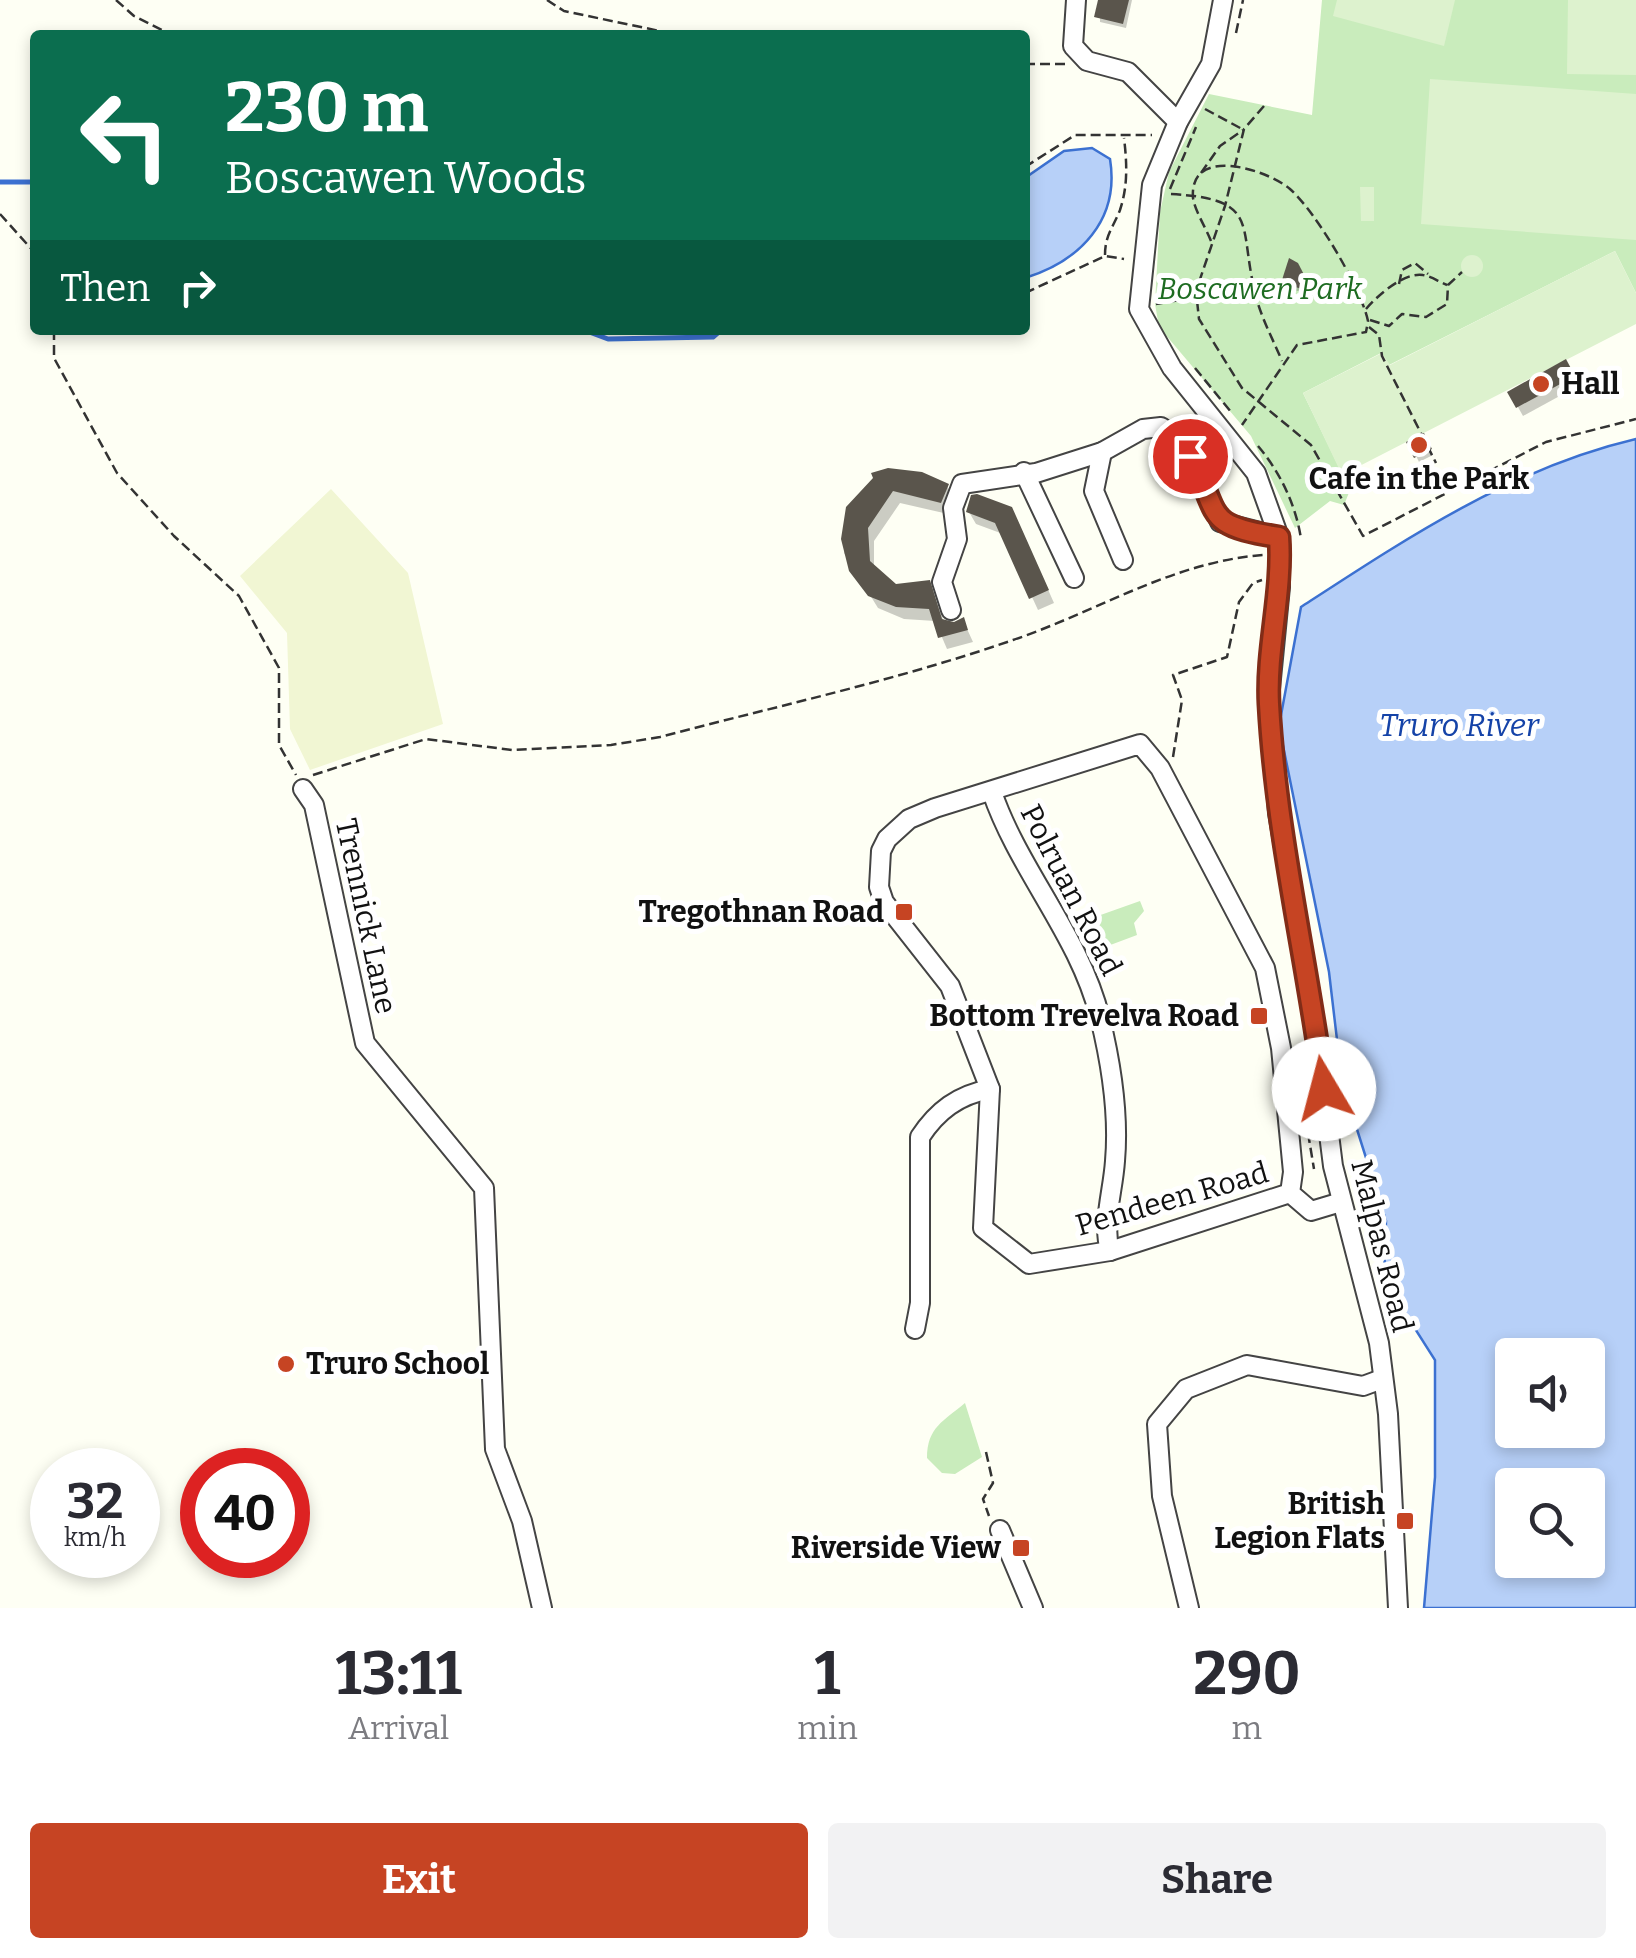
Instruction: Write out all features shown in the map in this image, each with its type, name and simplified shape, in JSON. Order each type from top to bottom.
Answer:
[{"type":"street","points":[[1076,0],[1072,46],[1088,61],[1128,72],[1183,128]]},
{"type":"street","name":"Malpas Road","points":[[1223,0],[1211,64],[1152,185],[1141,261],[1139,309],[1154,341],[1256,473],[1280,546],[1269,699],[1278,813],[1314,1014],[1333,1166],[1379,1344],[1388,1414],[1398,1608]]},
{"type":"street","points":[[951,610],[942,582],[958,538],[953,508],[962,484],[1036,473],[1102,452],[1143,428],[1161,427],[1177,438],[1190,456],[1210,509],[1220,522],[1280,546]]},
{"type":"street","points":[[1102,452],[1094,491],[1124,560]]},
{"type":"street","points":[[1024,472],[1074,578]]},
{"type":"street","points":[[915,1329],[920,1302],[920,1137],[933,1116],[948,1105],[990,1089],[950,986],[884,902],[878,872],[887,839],[909,820],[1140,744],[1158,765],[1265,968],[1281,1048],[1293,1172],[1290,1193]]},
{"type":"street","name":"Trennick Lane","points":[[303,789],[314,804],[366,1043],[484,1188],[496,1449],[522,1521],[542,1608]]},
{"type":"street","name":"Polruan Road","points":[[992,792],[1092,986],[1100,1016],[1115,1117],[1116,1159],[1105,1234],[1110,1252]]},
{"type":"street","name":"Pendeen Road","points":[[990,1089],[983,1228],[1029,1264],[1110,1252],[1290,1193],[1311,1211],[1341,1202]]},
{"type":"street","points":[[1189,1608],[1162,1496],[1156,1424],[1186,1389],[1246,1364],[1363,1386],[1382,1379]]},
{"type":"street","points":[[1000,1530],[1033,1608]]},
{"type":"path","points":[[116,0],[134,16],[162,30]]},
{"type":"path","points":[[547,0],[564,12],[655,30]]},
{"type":"path","points":[[1230,46],[1243,0]]},
{"type":"path","points":[[1030,64],[1088,61]]},
{"type":"path","points":[[1210,94],[1204,108],[1244,130]]},
{"type":"path","points":[[1212,244],[1194,196],[1200,175],[1220,146],[1244,130],[1264,106]]},
{"type":"path","points":[[1030,164],[1074,135],[1101,132],[1124,138],[1183,128],[1168,194],[1194,196],[1234,210],[1248,233],[1253,288],[1282,362]]},
{"type":"path","points":[[1244,130],[1197,300],[1199,319],[1210,341],[1258,404],[1312,446],[1363,536],[1546,442],[1636,419]]},
{"type":"path","points":[[1105,256],[1105,237],[1119,212],[1128,176],[1124,138]]},
{"type":"path","points":[[1200,175],[1209,168],[1237,164],[1289,188],[1312,214],[1366,309],[1366,332],[1297,345],[1241,426]]},
{"type":"path","points":[[0,214],[30,247]]},
{"type":"path","points":[[1030,291],[1105,256],[1141,261]]},
{"type":"path","points":[[1399,285],[1402,270],[1415,263],[1448,285]]},
{"type":"path","points":[[1368,323],[1389,326],[1402,314],[1433,314],[1447,304],[1448,285],[1462,272]]},
{"type":"path","points":[[1366,309],[1380,291],[1399,285],[1412,275],[1428,275]]},
{"type":"path","points":[[1154,304],[1253,288]]},
{"type":"path","points":[[1368,323],[1379,335],[1382,356],[1436,463]]},
{"type":"path","points":[[54,335],[54,358],[117,474],[174,536],[239,596],[280,668],[279,744],[303,789],[314,774],[426,739],[512,750],[611,746],[660,737],[1013,640],[1145,584],[1280,546]]},
{"type":"path","points":[[1158,765],[1172,758],[1182,700],[1172,675],[1227,657],[1243,593],[1253,582],[1280,576]]},
{"type":"path","points":[[1308,1131],[1312,1169],[1333,1166]]},
{"type":"path","points":[[986,1452],[993,1483],[984,1499],[1000,1530]]},
{"type":"green space","name":"Boscawen Park","points":[[1322,0],[1636,0],[1636,293],[1615,251],[1389,365],[1381,353],[1303,393],[1350,490],[1344,505],[1330,501],[1295,528],[1251,436],[1159,327],[1155,304],[1160,212],[1169,172],[1209,94],[1312,115]]},
{"type":"green space","points":[[1337,0],[1455,0],[1444,46],[1333,16]]},
{"type":"green space","points":[[1568,0],[1636,0],[1636,75],[1567,74]]},
{"type":"green space","points":[[1430,79],[1636,94],[1636,240],[1421,224]]},
{"type":"green space","points":[[1360,187],[1374,187],[1374,221],[1361,221]]},
{"type":"green space","points":[[1615,251],[1636,293],[1636,324],[1342,475],[1303,393],[1382,353],[1390,365]]},
{"type":"green space","points":[[1472,255],[1480,258],[1480,274],[1472,277],[1464,274],[1461,266],[1464,258]]},
{"type":"green space","points":[[331,489],[408,573],[443,724],[310,770],[290,729],[287,633],[240,576]]},
{"type":"green space","points":[[1140,901],[1144,911],[1134,923],[1137,935],[1089,953],[1078,923]]},
{"type":"green space","points":[[965,1403],[982,1457],[955,1474],[942,1473],[927,1458],[930,1439],[938,1426]]},
{"type":"water","points":[[1092,148],[1110,159],[1109,201],[1092,235],[1079,249],[1030,276],[1030,175],[1064,151]]},
{"type":"water","name":"Truro River","points":[[1636,439],[1636,1608],[1424,1608],[1435,1477],[1435,1360],[1384,1280],[1386,1221],[1342,1082],[1329,972],[1279,726],[1301,607],[1421,531],[1546,468]]},
{"type":"building","points":[[1098,0],[1129,0],[1123,24],[1094,17]]},
{"type":"building","points":[[1289,258],[1298,263],[1313,292],[1281,283]]},
{"type":"building","name":"Hall","points":[[1566,359],[1575,376],[1516,408],[1507,392]]},
{"type":"building","name":"Cafe in the Park","points":[[1424,433],[1432,449],[1414,458],[1406,442]]},
{"type":"building","points":[[888,468],[922,472],[949,484],[941,503],[893,491],[868,528],[870,561],[896,584],[930,580],[942,619],[954,622],[964,617],[968,630],[938,638],[929,609],[896,607],[868,596],[849,571],[841,539],[846,507],[873,478],[871,473]]},
{"type":"building","points":[[971,495],[1012,507],[1049,590],[1029,599],[995,523],[966,512]]},
{"type":"waterway","points":[[0,182],[30,182]]},
{"type":"waterway","points":[[597,335],[608,339],[715,335]]},
{"type":"place","name":"Hall","points":[[1541,384]]},
{"type":"place","name":"Cafe in the Park","points":[[1419,445]]},
{"type":"place","name":"Tregothnan Road","points":[[904,912]]},
{"type":"place","name":"Bottom Trevelva Road","points":[[1259,1016]]},
{"type":"place","name":"Truro School","points":[[286,1364]]},
{"type":"place","name":"British Legion Flats","points":[[1405,1521]]},
{"type":"place","name":"Riverside View","points":[[1021,1548]]},
{"type":"route","points":[[1190,456],[1210,509],[1220,522],[1239,530],[1279,537],[1280,586],[1269,699],[1275,778],[1324,1089]]}]
